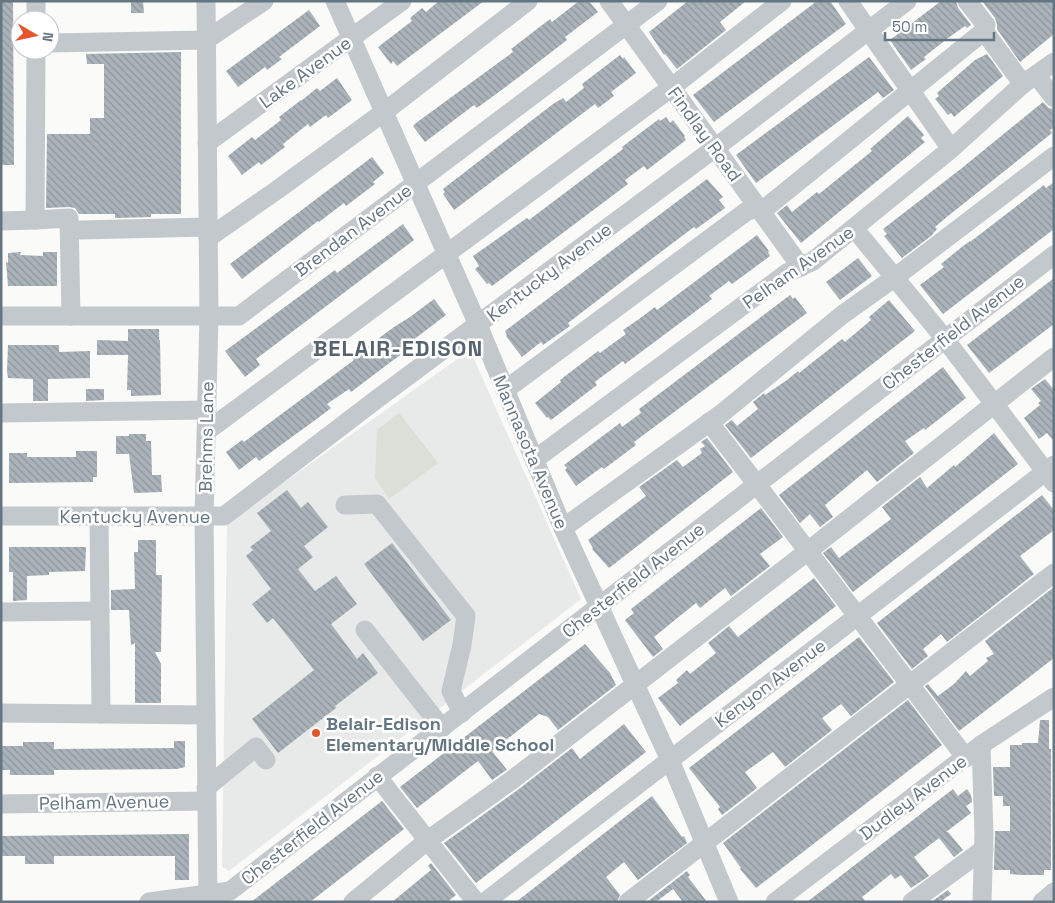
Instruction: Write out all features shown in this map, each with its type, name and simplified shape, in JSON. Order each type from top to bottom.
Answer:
[{"type":"street","name":"Brehms Lane","points":[[206,1],[209,316],[204,517],[208,898]]},
{"type":"street","points":[[60,43],[206,40],[264,1]]},
{"type":"street","name":"Mannasota Avenue","points":[[335,1],[478,325],[563,528],[670,760],[729,902]]},
{"type":"street","name":"Lake Avenue","points":[[207,143],[402,1]]},
{"type":"street","points":[[81,230],[208,232],[277,190],[384,112],[528,1]]},
{"type":"street","name":"Findlay Road","points":[[609,1],[801,267]]},
{"type":"street","name":"Brendan Avenue","points":[[1,316],[240,316],[658,1]]},
{"type":"street","points":[[206,431],[672,87],[782,1]]},
{"type":"street","points":[[848,1],[951,149]]},
{"type":"street","name":"Kentucky Avenue","points":[[1,516],[224,516],[377,398],[715,148],[907,1]]},
{"type":"street","points":[[505,390],[747,210],[768,206],[984,32],[986,26],[966,1]]},
{"type":"street","points":[[984,32],[1030,80],[1054,98]]},
{"type":"street","points":[[35,220],[36,60]]},
{"type":"street","name":"Pelham Avenue","points":[[534,460],[787,273],[813,261],[951,149],[1030,80],[1054,62]]},
{"type":"street","points":[[563,528],[709,422],[842,315],[894,278],[1054,156]]},
{"type":"street","points":[[1,221],[69,218],[71,316]]},
{"type":"street","points":[[854,228],[944,339],[993,405],[1051,473]]},
{"type":"street","name":"Chesterfield Avenue","points":[[149,902],[208,898],[230,891],[1054,255]]},
{"type":"street","points":[[353,902],[428,840],[512,780],[808,551],[1054,357]]},
{"type":"street","points":[[1,412],[207,410]]},
{"type":"street","points":[[709,422],[966,758]]},
{"type":"street","name":"Kenyon Avenue","points":[[485,902],[859,616],[1051,473]]},
{"type":"street","points":[[345,505],[377,504],[466,616],[462,645],[451,691],[462,713]]},
{"type":"street","points":[[99,516],[101,714]]},
{"type":"street","points":[[628,902],[1054,573]]},
{"type":"street","points":[[1,612],[100,611]]},
{"type":"street","points":[[365,630],[442,728]]},
{"type":"street","name":"Dudley Avenue","points":[[775,902],[981,746],[1054,697]]},
{"type":"street","points":[[1,713],[206,715]]},
{"type":"street","points":[[981,746],[984,849],[982,902]]},
{"type":"street","points":[[206,794],[256,747],[266,760]]},
{"type":"street","points":[[377,776],[476,902]]},
{"type":"street","name":"Pelham Avenue","points":[[1,804],[206,794]]},
{"type":"street","points":[[912,902],[984,849]]},
{"type":"street","points":[[1042,902],[1054,892]]},
{"type":"shaded area","name":"Belair-Edison Elementary/Middle School","points":[[470,350],[581,599],[229,871],[222,867],[227,523]]},
{"type":"shaded area","points":[[399,413],[438,463],[389,499],[375,478],[377,430]]},
{"type":"building","points":[[1,1],[13,1],[13,10],[10,10],[10,60],[13,60],[14,165],[1,165]]},
{"type":"building","points":[[131,1],[143,1],[144,13],[131,13]]},
{"type":"building","points":[[439,1],[484,1],[397,66],[393,61],[391,64],[378,47],[412,21],[410,18],[422,8],[426,12]]},
{"type":"building","points":[[579,1],[589,1],[598,12],[565,37],[567,40],[519,77],[477,108],[474,105],[425,142],[413,126],[416,123],[513,52],[511,49],[550,19],[552,22]]},
{"type":"building","points":[[688,1],[746,1],[720,22],[726,30],[677,69],[664,55],[649,32]]},
{"type":"building","points":[[817,1],[830,1],[846,24],[714,122],[693,95]]},
{"type":"building","points":[[941,1],[956,1],[958,8],[971,25],[967,28],[965,26],[948,38],[911,70],[890,40]]},
{"type":"building","points":[[982,1],[1054,1],[1054,34],[1020,62],[997,29],[995,18]]},
{"type":"building","points":[[309,10],[320,26],[279,57],[282,59],[267,70],[265,67],[238,87],[226,71]]},
{"type":"building","points":[[181,52],[181,214],[151,214],[151,217],[115,218],[115,214],[79,214],[75,208],[69,207],[46,208],[47,134],[90,134],[90,118],[104,118],[104,64],[87,64],[86,54]]},
{"type":"building","points":[[987,54],[1003,76],[954,117],[951,113],[948,115],[935,99],[939,96],[937,93],[975,60]]},
{"type":"building","points":[[620,55],[623,59],[624,57],[636,73],[611,92],[614,96],[598,108],[595,104],[454,210],[443,194],[445,192],[443,189],[553,104],[563,98],[566,102],[584,88],[582,84]]},
{"type":"building","points":[[869,57],[894,90],[883,98],[878,92],[756,183],[736,155]]},
{"type":"building","points":[[337,78],[352,100],[328,118],[326,115],[310,127],[308,124],[283,144],[285,147],[261,165],[259,162],[242,175],[228,156],[252,137],[255,140],[281,120],[279,117],[317,88],[320,91]]},
{"type":"building","points":[[1043,102],[1049,108],[1054,109],[1054,127],[1050,130],[1052,133],[948,216],[935,227],[937,229],[931,236],[902,258],[884,236],[887,234],[883,229]]},
{"type":"building","points":[[908,116],[924,135],[921,138],[925,142],[801,243],[777,213],[787,205],[792,212],[817,192],[819,194],[872,151],[870,149]]},
{"type":"building","points":[[666,117],[670,123],[673,120],[686,140],[647,170],[644,166],[625,180],[628,184],[492,286],[489,283],[487,284],[475,269],[479,266],[473,256],[527,218],[529,220],[623,149],[622,147],[643,131],[659,119],[660,121]]},
{"type":"building","points":[[372,157],[384,173],[373,182],[375,184],[346,206],[344,203],[318,221],[242,279],[230,264]]},
{"type":"building","points":[[707,179],[723,197],[719,200],[725,208],[696,229],[694,227],[641,267],[568,323],[570,326],[543,345],[541,342],[522,357],[506,336],[505,331]]},
{"type":"building","points":[[1054,182],[1054,229],[943,314],[920,285],[944,267],[941,264],[963,246],[1044,185],[1046,188]]},
{"type":"building","points":[[403,224],[414,240],[256,359],[260,365],[245,377],[225,351],[335,270],[337,273]]},
{"type":"building","points":[[757,235],[769,251],[770,256],[732,284],[729,281],[709,296],[712,299],[625,364],[623,361],[596,381],[597,385],[551,420],[547,418],[535,403],[561,382],[560,380],[598,351],[600,353],[626,334],[623,330],[655,307],[657,310]]},
{"type":"building","points":[[21,252],[20,255],[43,256],[43,252],[57,252],[57,286],[8,286],[6,262],[8,263],[8,253]]},
{"type":"building","points":[[858,258],[872,276],[840,300],[826,282]]},
{"type":"building","points":[[1054,278],[1054,324],[989,373],[967,345]]},
{"type":"building","points":[[790,295],[793,299],[795,297],[807,313],[634,442],[636,445],[604,469],[602,467],[576,486],[565,470],[567,468],[564,465],[620,423],[622,427],[641,413],[639,409]]},
{"type":"building","points":[[434,299],[446,315],[404,347],[406,351],[351,392],[349,389],[327,404],[331,408],[259,461],[256,457],[239,470],[226,452],[242,440],[244,442],[354,360],[352,358]]},
{"type":"building","points":[[889,300],[915,331],[751,458],[725,425],[732,420],[737,426],[758,409],[753,402],[798,371],[799,373],[842,339],[845,342],[871,320],[869,317]]},
{"type":"building","points":[[128,329],[159,329],[161,395],[131,396],[131,390],[127,390],[128,355],[97,355],[97,340],[128,341]]},
{"type":"building","points":[[8,345],[59,345],[59,352],[90,351],[90,378],[48,379],[48,401],[33,401],[33,379],[8,378]]},
{"type":"building","points":[[943,367],[966,398],[925,430],[924,428],[905,441],[914,453],[877,482],[867,470],[825,505],[833,517],[820,527],[810,514],[800,523],[779,495]]},
{"type":"building","points":[[1045,379],[1054,390],[1054,441],[1047,433],[1039,439],[1024,418],[1040,405],[1038,403],[1041,401],[1031,389]]},
{"type":"building","points":[[86,389],[104,389],[104,400],[86,401]]},
{"type":"building","points":[[994,433],[1018,464],[853,592],[823,553],[831,547],[839,558],[891,519],[882,507],[920,477],[927,488],[954,465],[955,467]]},
{"type":"building","points":[[129,434],[146,434],[146,441],[151,441],[152,475],[161,475],[162,492],[134,493],[129,454],[116,454],[116,436],[129,436]]},
{"type":"building","points":[[707,438],[733,472],[609,568],[592,549],[588,540],[646,496],[639,487],[677,460],[683,467],[702,453],[700,449],[705,446],[701,442]]},
{"type":"building","points":[[76,451],[97,451],[97,477],[93,477],[93,482],[9,483],[9,453],[27,453],[27,457],[76,457]]},
{"type":"building","points":[[287,490],[301,508],[308,502],[328,527],[304,546],[313,557],[298,569],[315,591],[336,576],[357,604],[331,624],[357,659],[363,653],[378,673],[278,753],[252,719],[314,670],[273,618],[267,623],[252,604],[271,589],[246,556],[253,550],[250,547],[271,531],[257,513]]},
{"type":"building","points":[[1042,495],[1054,510],[1054,530],[1020,556],[1034,574],[947,642],[941,634],[923,649],[928,656],[912,669],[877,623]]},
{"type":"building","points":[[761,508],[783,537],[760,554],[770,566],[731,596],[725,588],[700,608],[696,603],[654,637],[663,649],[653,657],[625,620],[634,613],[631,609]]},
{"type":"building","points":[[138,540],[156,540],[156,575],[162,575],[161,652],[155,652],[161,664],[161,703],[135,703],[135,643],[131,645],[129,610],[111,610],[111,590],[135,589],[134,552],[138,552]]},
{"type":"building","points":[[392,543],[451,620],[423,641],[364,564]]},
{"type":"building","points":[[9,547],[86,547],[85,571],[49,572],[49,575],[27,576],[27,600],[13,601],[13,572],[9,572]]},
{"type":"building","points":[[814,578],[836,606],[680,726],[658,698],[678,683],[676,680],[687,670],[690,674],[716,653],[708,643],[729,626],[738,637]]},
{"type":"building","points":[[1054,587],[1054,658],[959,731],[925,686],[928,684],[938,696],[954,684],[966,671],[970,676],[988,661],[986,658],[994,654],[985,641]]},
{"type":"building","points":[[859,637],[894,682],[851,716],[841,704],[822,718],[832,730],[785,767],[773,752],[745,772],[757,788],[722,815],[718,809],[720,807],[689,768]]},
{"type":"building","points":[[585,644],[610,673],[616,685],[558,730],[548,717],[539,714],[492,751],[507,770],[492,780],[478,761],[417,808],[400,787]]},
{"type":"building","points":[[908,700],[942,745],[756,888],[740,869],[723,843]]},
{"type":"building","points":[[1040,720],[1049,720],[1049,749],[1051,749],[1051,870],[1044,870],[1044,875],[1022,875],[1010,874],[1010,870],[994,870],[995,831],[1010,831],[1010,806],[1003,806],[1003,796],[994,796],[993,767],[1010,767],[1010,745],[1038,743]]},
{"type":"building","points":[[624,724],[646,752],[476,883],[444,843],[572,748],[580,759]]},
{"type":"building","points":[[174,741],[185,741],[185,767],[177,769],[54,770],[54,775],[10,775],[10,770],[1,770],[1,746],[23,746],[23,742],[54,742],[54,749],[174,748]]},
{"type":"building","points":[[953,789],[958,796],[967,789],[971,795],[972,802],[966,806],[971,813],[946,832],[963,850],[954,857],[939,838],[914,857],[929,876],[911,888],[901,875],[895,879],[891,874],[862,897],[866,902],[807,902]]},
{"type":"building","points":[[652,796],[682,837],[684,836],[687,843],[638,880],[624,862],[606,877],[620,895],[617,902],[516,902]]},
{"type":"building","points":[[382,801],[404,829],[310,902],[251,902]]},
{"type":"building","points":[[189,834],[189,880],[175,880],[175,856],[54,856],[54,864],[25,864],[25,856],[1,856],[1,836]]},
{"type":"building","points":[[431,863],[456,895],[447,902],[392,902],[431,870],[428,866]]},
{"type":"building","points":[[687,871],[690,875],[688,877],[707,902],[683,902],[673,889],[656,902],[647,902]]},
{"type":"building","points":[[948,890],[951,894],[940,902],[931,902]]},
{"type":"place","name":"Belair-Edison Elementary/Middle School","points":[[316,733]]},
{"type":"district","name":"BELAIR-EDISON","points":[[398,348]]}]
